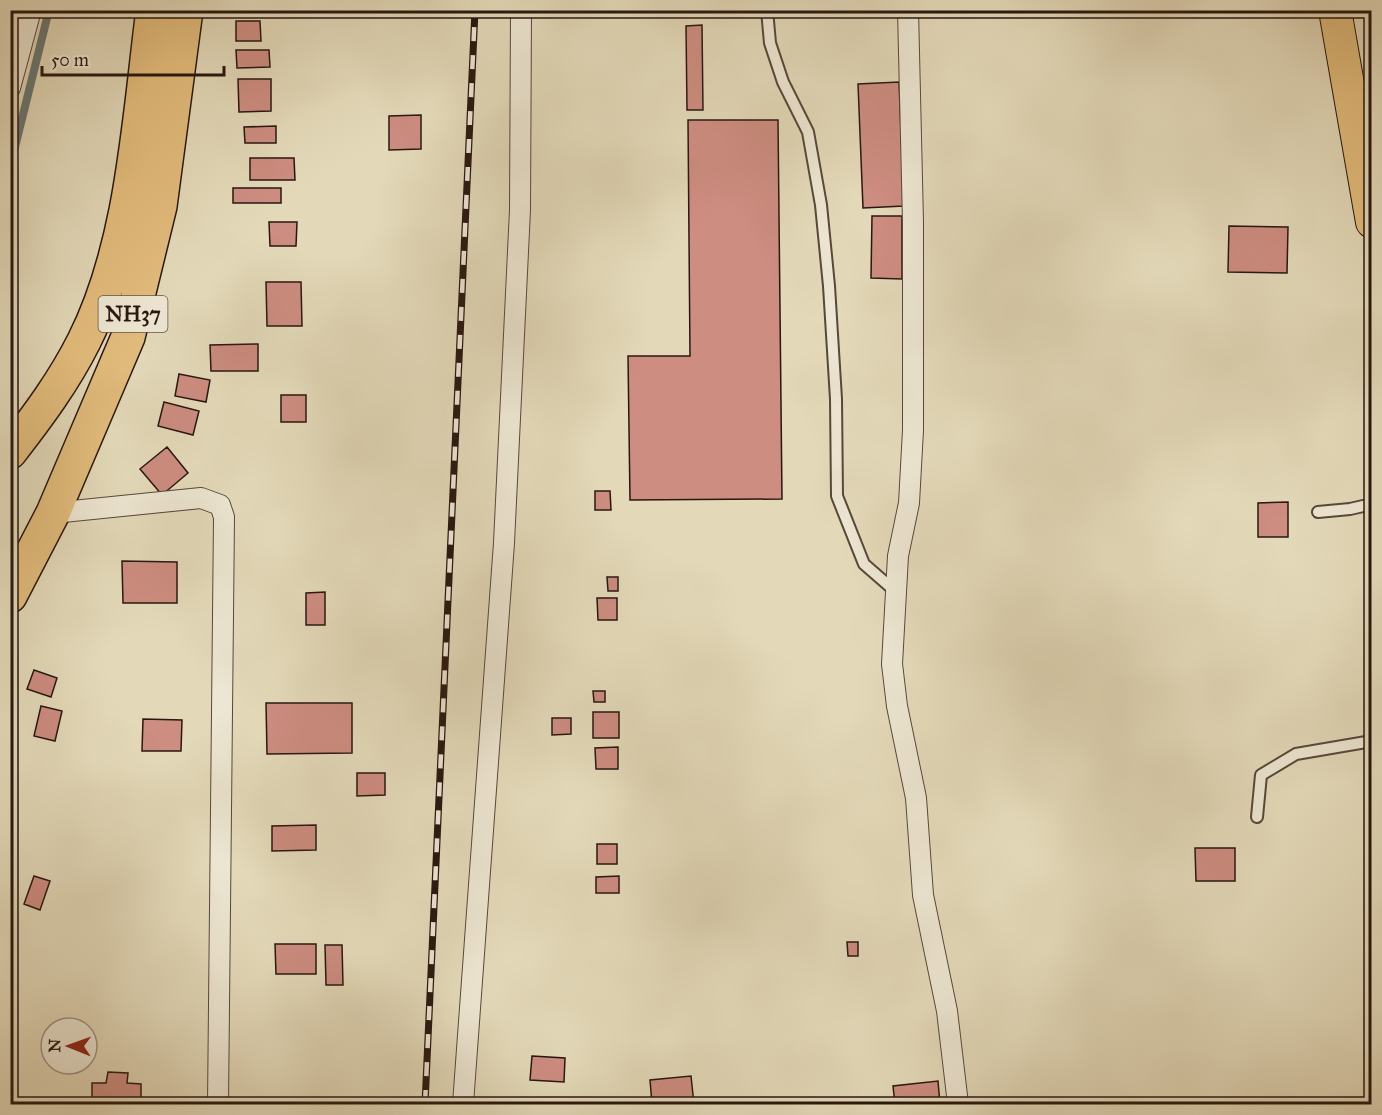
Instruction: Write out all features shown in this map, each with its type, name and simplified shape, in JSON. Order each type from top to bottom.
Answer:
[{"type":"highway","name":"NH37","points":[[10,452],[56,392],[85,339],[114,261],[132,177],[153,10]]},
{"type":"highway","name":"NH37","points":[[10,596],[53,513],[128,337],[160,206],[186,10]]},
{"type":"main road","points":[[1335,10],[1371,222]]},
{"type":"street","points":[[10,88],[31,10]]},
{"type":"street","points":[[464,1104],[504,543],[520,210],[520,10]]},
{"type":"street","points":[[908,10],[913,222],[913,430],[909,503],[898,556],[892,664],[897,706],[916,798],[923,895],[947,1011],[958,1104]]},
{"type":"street","points":[[53,513],[201,498],[220,505],[224,517],[218,1104]]},
{"type":"lane","points":[[767,10],[770,43],[776,63],[808,132],[820,206],[829,286],[835,387],[837,496],[864,564],[895,591]]},
{"type":"lane","points":[[1318,512],[1350,510],[1371,504]]},
{"type":"lane","points":[[1257,817],[1261,775],[1296,754],[1371,741]]},
{"type":"building","points":[[236,21],[260,21],[261,41],[236,41]]},
{"type":"building","points":[[702,25],[703,110],[687,110],[686,26]]},
{"type":"building","points":[[236,50],[269,50],[270,67],[237,68]]},
{"type":"building","points":[[238,79],[271,79],[271,111],[239,112]]},
{"type":"building","points":[[899,82],[904,206],[863,208],[858,84]]},
{"type":"building","points":[[421,115],[421,149],[389,150],[389,116]]},
{"type":"building","points":[[688,120],[778,120],[782,499],[630,500],[628,356],[690,356]]},
{"type":"building","points":[[276,126],[276,143],[245,143],[244,127]]},
{"type":"building","points":[[250,158],[294,158],[295,180],[250,180]]},
{"type":"building","points":[[233,188],[281,188],[281,203],[233,203]]},
{"type":"building","points":[[872,216],[902,216],[902,279],[871,278]]},
{"type":"building","points":[[269,222],[297,222],[296,246],[270,246]]},
{"type":"building","points":[[1229,226],[1288,227],[1287,273],[1228,272]]},
{"type":"building","points":[[266,282],[301,282],[302,326],[267,326]]},
{"type":"building","points":[[258,344],[258,371],[211,371],[210,345]]},
{"type":"building","points":[[179,374],[210,380],[206,402],[175,396]]},
{"type":"building","points":[[281,395],[306,395],[306,422],[281,422]]},
{"type":"building","points":[[164,402],[199,411],[193,435],[158,426]]},
{"type":"building","points":[[167,447],[188,473],[162,495],[140,469]]},
{"type":"building","points":[[595,491],[610,491],[611,510],[595,510]]},
{"type":"building","points":[[1288,502],[1288,537],[1258,537],[1258,503]]},
{"type":"building","points":[[122,561],[177,562],[177,603],[123,603]]},
{"type":"building","points":[[607,577],[618,577],[618,591],[608,591]]},
{"type":"building","points":[[325,592],[325,625],[306,625],[306,593]]},
{"type":"building","points":[[597,598],[617,598],[617,620],[598,620]]},
{"type":"building","points":[[34,670],[57,678],[51,697],[27,689]]},
{"type":"building","points":[[593,691],[605,691],[605,702],[594,702]]},
{"type":"building","points":[[266,703],[352,703],[352,753],[267,754]]},
{"type":"building","points":[[41,706],[62,711],[55,741],[34,736]]},
{"type":"building","points":[[593,712],[619,712],[619,738],[593,738]]},
{"type":"building","points":[[552,718],[571,718],[571,734],[552,735]]},
{"type":"building","points":[[143,719],[182,720],[181,751],[142,751]]},
{"type":"building","points":[[618,747],[618,769],[596,769],[595,748]]},
{"type":"building","points":[[357,773],[385,773],[385,795],[357,796]]},
{"type":"building","points":[[316,825],[316,850],[272,851],[272,826]]},
{"type":"building","points":[[597,844],[617,844],[617,864],[597,864]]},
{"type":"building","points":[[1195,848],[1235,848],[1235,881],[1196,881]]},
{"type":"building","points":[[34,876],[50,881],[40,910],[24,904]]},
{"type":"building","points":[[619,876],[619,893],[596,893],[596,877]]},
{"type":"building","points":[[847,942],[858,942],[858,956],[848,956]]},
{"type":"building","points":[[275,944],[316,944],[316,974],[276,974]]},
{"type":"building","points":[[325,945],[342,945],[343,985],[326,985]]},
{"type":"building","points":[[532,1056],[565,1058],[564,1082],[530,1080]]},
{"type":"building","points":[[108,1072],[128,1073],[127,1083],[141,1084],[141,1101],[156,1100],[155,1104],[92,1104],[92,1083],[106,1083]]},
{"type":"building","points":[[691,1076],[694,1104],[652,1104],[650,1080]]},
{"type":"building","points":[[938,1081],[940,1104],[895,1104],[893,1086]]},
{"type":"building","points":[[571,1101],[605,1101],[605,1104],[571,1104]]},
{"type":"waterway","points":[[10,167],[49,10]]},
{"type":"railway","points":[[425,1104],[475,10]]}]
